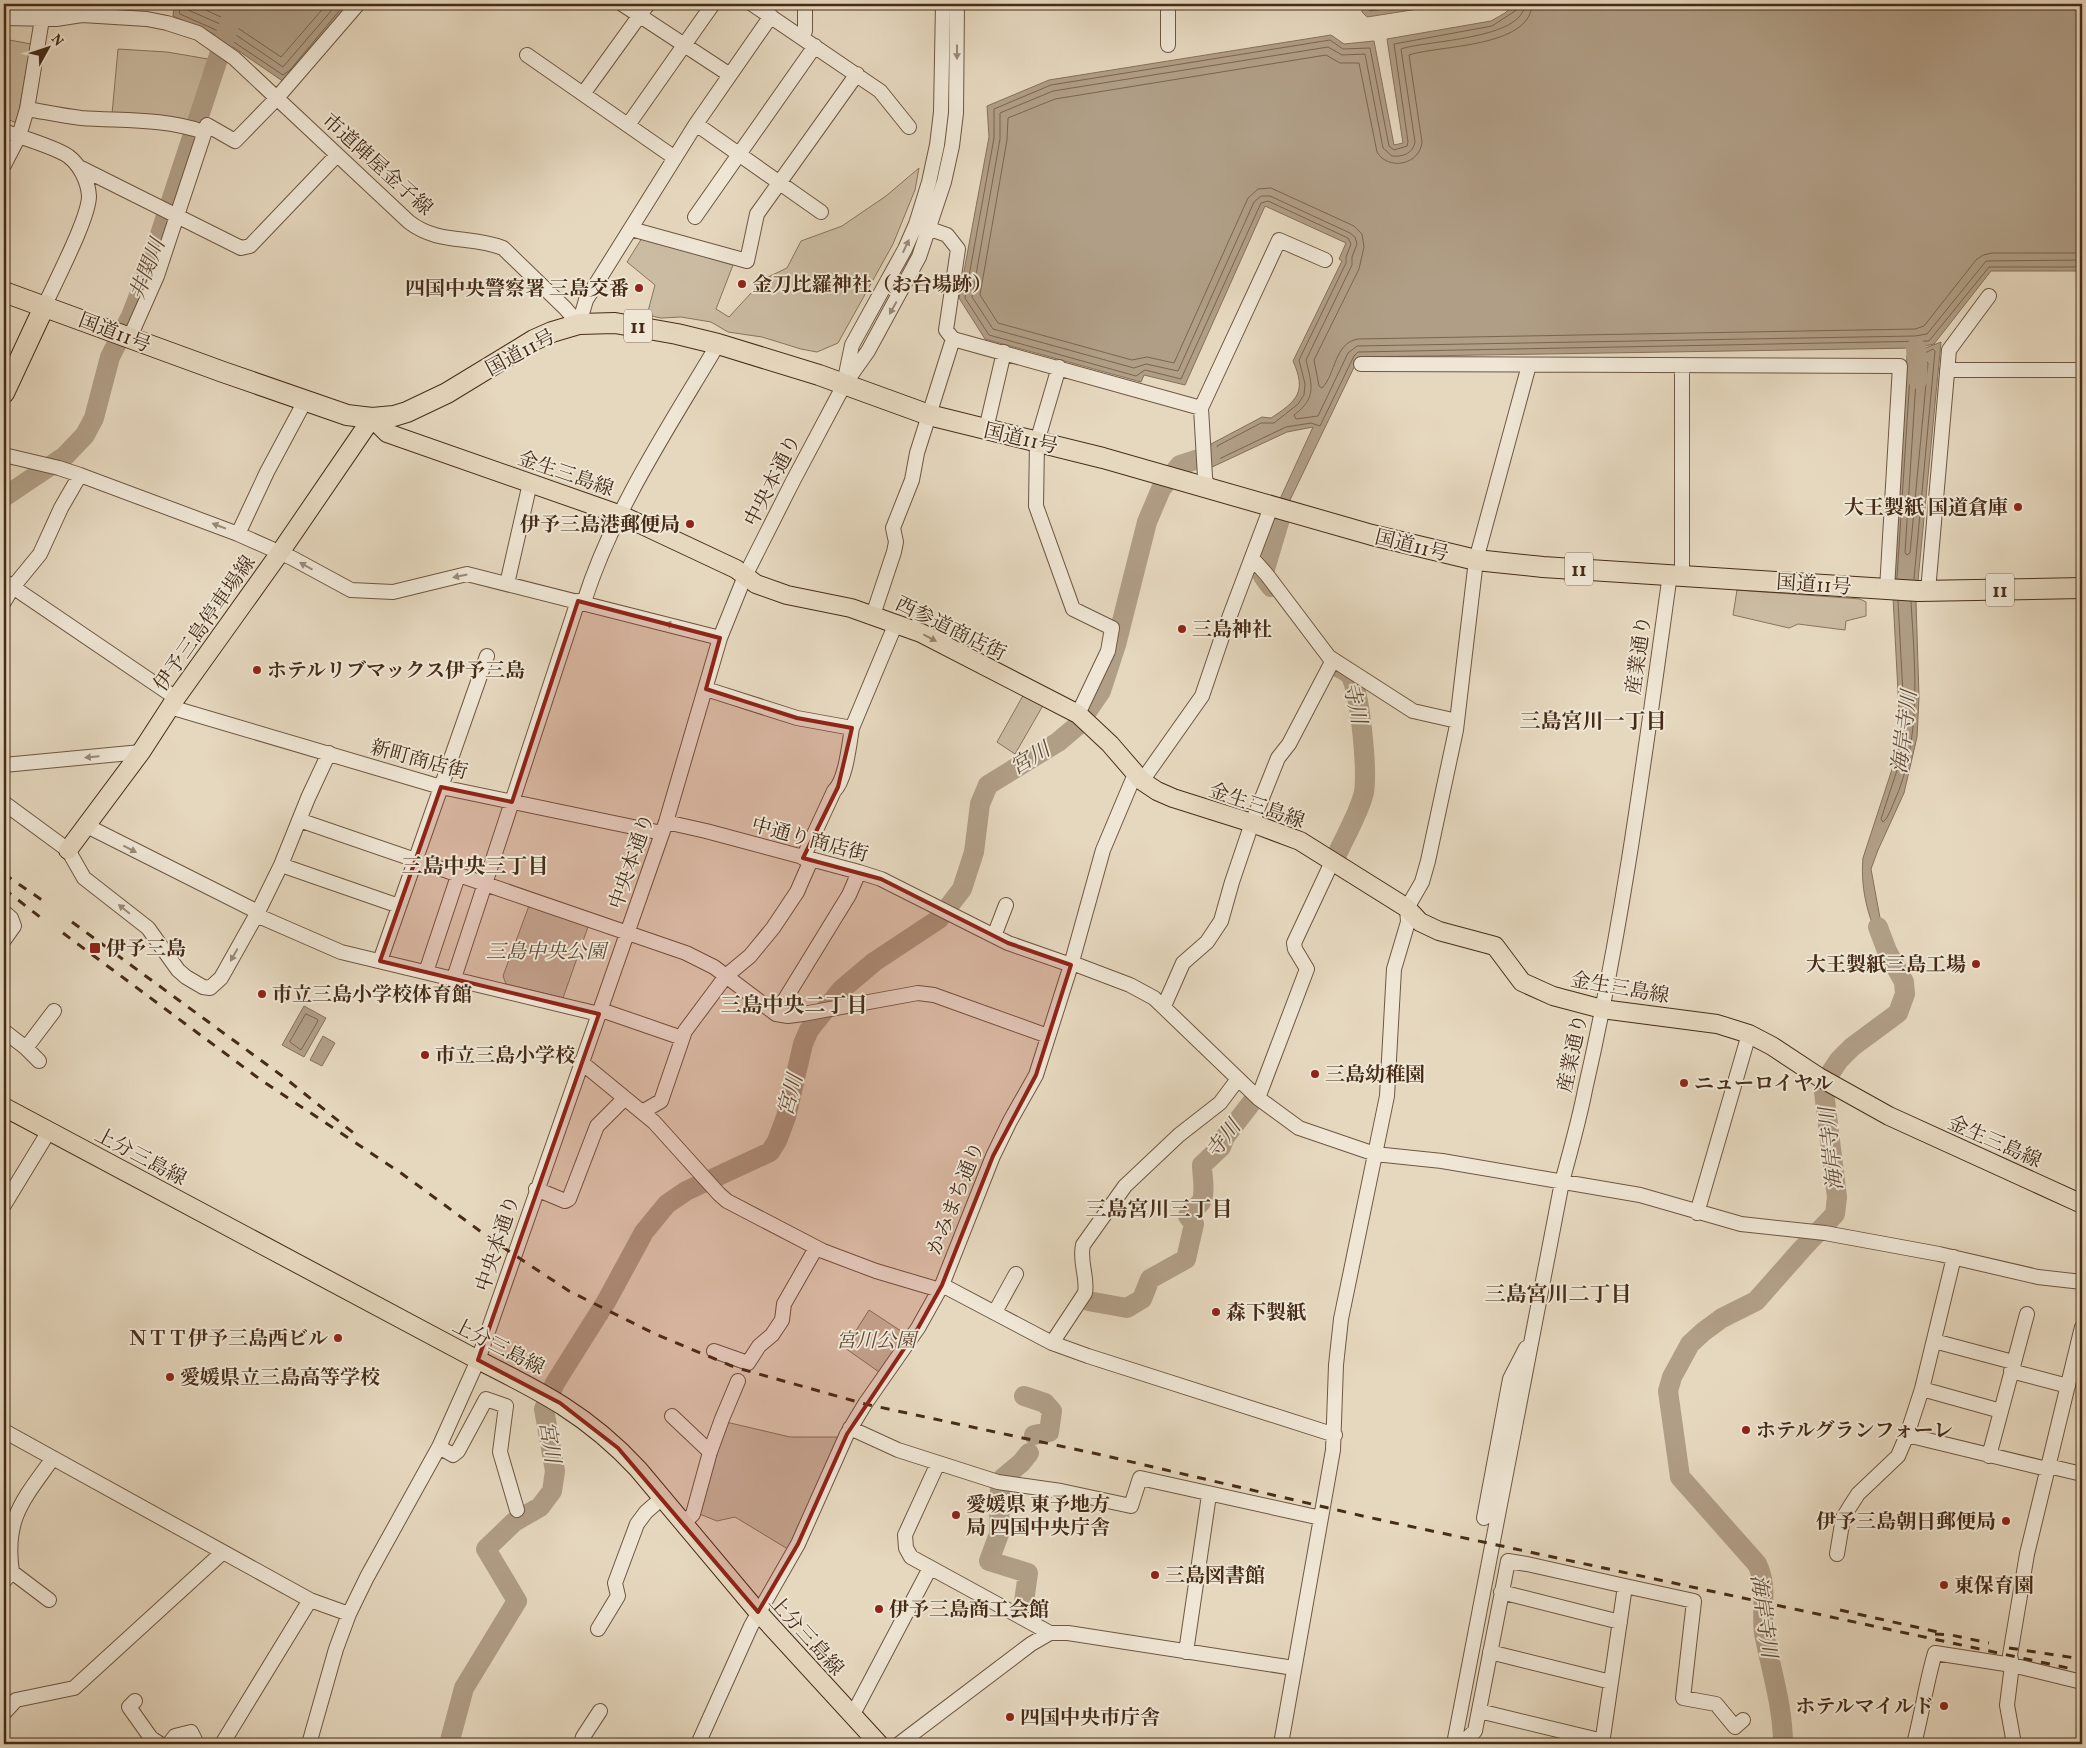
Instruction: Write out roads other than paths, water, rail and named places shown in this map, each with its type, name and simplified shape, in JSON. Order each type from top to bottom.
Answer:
[{"type":"highway","name":"国道11号","points":[[4,292],[44,305],[305,402],[347,415],[372,418],[394,416],[425,404],[534,340],[579,324],[615,323],[645,327],[718,344],[781,363],[929,415],[1161,474],[1200,482],[1271,507],[1372,535],[1476,560],[1543,567],[1923,591],[2082,588]]},
{"type":"highway","points":[[4,393],[44,305]]},
{"type":"main road","name":"金生三島線","points":[[372,418],[387,433],[621,515],[736,569],[745,576]]},
{"type":"main road","name":"伊予三島停車場線","points":[[68,850],[141,752],[173,702],[279,554],[372,418]]},
{"type":"main road","name":"西参道商店街","points":[[745,576],[756,584],[787,596],[834,604],[872,615],[921,633],[1083,718]]},
{"type":"main road","name":"金生三島線","points":[[1083,718],[1138,778],[1173,798],[1252,823],[1300,841],[1407,908],[1420,922],[1439,931],[1495,946],[1522,982],[1554,996],[1602,1009],[1717,1024],[1749,1034],[1772,1046],[1819,1077],[1889,1116],[2082,1204]]},
{"type":"main road","name":"上分三島線","points":[[4,1107],[544,1394],[596,1428],[618,1448],[758,1612],[879,1744]]},
{"type":"street","points":[[122,334],[157,276],[207,125],[236,141],[276,99],[358,4]]},
{"type":"street","points":[[622,4],[730,75]]},
{"type":"street","points":[[583,94],[648,4]]},
{"type":"street","points":[[628,125],[713,4]]},
{"type":"street","points":[[752,4],[880,91],[909,127]]},
{"type":"street","points":[[801,36],[805,31],[805,4]]},
{"type":"street","points":[[844,385],[852,346],[905,249],[916,224],[929,182],[937,145],[943,78],[943,4]]},
{"type":"street","points":[[844,385],[868,351],[920,257],[944,182],[956,114],[957,4]]},
{"type":"street","points":[[1168,4],[1168,44]]},
{"type":"street","points":[[4,5],[82,9]]},
{"type":"street","points":[[4,18],[56,19],[82,9]]},
{"type":"street","name":"市道陣屋金子線","points":[[82,9],[167,23],[198,33],[214,43],[234,58],[276,99],[421,231],[435,236],[492,244],[503,248],[579,324]]},
{"type":"street","points":[[579,324],[586,300],[696,124],[771,16]]},
{"type":"street","points":[[4,165],[19,136],[27,109],[42,19]]},
{"type":"street","points":[[695,217],[815,46]]},
{"type":"street","points":[[527,54],[675,158]]},
{"type":"street","points":[[631,229],[747,261],[758,214],[857,74]]},
{"type":"street","points":[[27,109],[80,118],[145,120],[189,127],[204,132]]},
{"type":"street","points":[[696,124],[821,212]]},
{"type":"street","points":[[4,131],[68,156],[79,167],[86,180],[89,196],[86,213],[44,305]]},
{"type":"street","points":[[79,167],[241,248],[250,246],[337,155]]},
{"type":"street","points":[[916,224],[947,235],[958,249],[946,330],[953,338],[1201,408]]},
{"type":"street","points":[[1200,482],[1202,447],[1201,408],[1279,240],[1325,260]]},
{"type":"street","points":[[1923,591],[1949,350],[1989,296]]},
{"type":"street","points":[[872,615],[894,552],[896,542],[893,528],[912,480],[917,452],[953,338]]},
{"type":"street","points":[[454,978],[483,884],[581,602],[638,478],[718,344]]},
{"type":"street","points":[[986,430],[1004,352]]},
{"type":"street","points":[[1361,364],[1900,366],[1890,589]]},
{"type":"street","points":[[1281,1744],[1335,1435],[1336,1365],[1341,1319],[1387,1096],[1394,969],[1408,922],[1407,908],[1422,882],[1428,861],[1457,721],[1476,560],[1529,365]]},
{"type":"street","name":"産業通り","points":[[1454,1744],[1562,1182],[1585,1091],[1602,1009],[1676,574],[1682,365]]},
{"type":"street","points":[[1059,367],[1037,442],[1036,506],[1072,609],[1112,628],[1108,651],[1083,718]]},
{"type":"street","points":[[1947,370],[2082,370]]},
{"type":"street","name":"中央本通り","points":[[310,1744],[336,1649],[349,1614],[367,1577],[439,1447],[478,1360],[664,828],[720,638],[745,576],[844,385]]},
{"type":"street","points":[[238,534],[267,472],[305,402]]},
{"type":"street","points":[[4,455],[80,475],[238,534],[279,554],[292,558],[340,586],[355,590],[393,592],[467,574],[720,638]]},
{"type":"street","points":[[4,602],[8,584],[40,554],[61,508],[80,475]]},
{"type":"street","points":[[507,584],[530,484]]},
{"type":"street","name":"かみまち通り","points":[[698,1744],[758,1612],[798,1544],[850,1428],[864,1404],[918,1328],[941,1287],[993,1156],[1036,1075],[1104,850],[1138,778],[1202,696],[1222,634],[1260,567],[1271,507]]},
{"type":"street","points":[[1164,1006],[1184,963],[1207,942],[1221,921],[1252,823],[1278,758],[1289,744],[1331,665],[1329,657],[1260,567]]},
{"type":"street","name":"新町商店街","points":[[8,584],[173,702],[329,754],[440,787],[512,802],[664,828]]},
{"type":"street","points":[[642,1112],[661,1101],[685,1031],[726,976],[750,956],[773,928],[797,892],[807,859],[834,791],[838,788],[846,763],[852,728],[896,624]]},
{"type":"street","points":[[380,961],[487,656]]},
{"type":"street","points":[[1331,665],[1413,710],[1457,721]]},
{"type":"street","points":[[706,689],[797,718],[852,728]]},
{"type":"street","points":[[4,765],[141,752]]},
{"type":"street","points":[[4,803],[68,850],[84,878],[148,928],[178,970],[186,978],[202,987],[210,988],[221,978],[257,914],[281,865],[308,798],[329,754]]},
{"type":"street","points":[[299,820],[686,953],[714,967],[776,1014],[788,1016],[803,1014],[918,993],[934,995],[1048,1036]]},
{"type":"street","points":[[87,826],[257,914],[341,952],[600,1012],[682,1038]]},
{"type":"street","name":"中通り商店街","points":[[664,828],[706,831],[881,879],[1008,943],[1130,985],[1164,1006],[1258,1098],[1299,1128],[1375,1154],[1442,1161],[1640,1195],[1696,1213],[1741,1224],[1818,1232],[1954,1257],[2038,1277],[2082,1282]]},
{"type":"street","points":[[1258,1098],[1307,969],[1294,949],[1294,943],[1332,862]]},
{"type":"street","points":[[281,865],[400,906]]},
{"type":"street","points":[[776,1014],[849,895],[859,872]]},
{"type":"street","points":[[426,972],[458,876]]},
{"type":"street","points":[[994,936],[1006,904]]},
{"type":"street","points":[[4,940],[14,926],[7,915]]},
{"type":"street","points":[[26,1048],[54,1011]]},
{"type":"street","points":[[4,1031],[40,1061]]},
{"type":"street","points":[[1696,1213],[1749,1034]]},
{"type":"street","points":[[581,1062],[642,1112],[712,1187],[727,1200],[816,1248],[876,1271],[941,1287],[995,1312],[1052,1343],[1088,1356],[1335,1435]]},
{"type":"street","points":[[1052,1343],[1085,1293],[1086,1287],[1080,1255],[1083,1245],[1114,1200],[1124,1186],[1179,1135],[1220,1103],[1238,1079]]},
{"type":"street","points":[[536,1190],[565,1200],[569,1199],[597,1126],[624,1098]]},
{"type":"street","points":[[4,1205],[49,1131]]},
{"type":"street","points":[[714,1351],[748,1363],[759,1346],[772,1335],[782,1320],[784,1304],[816,1248]]},
{"type":"street","points":[[1837,1554],[1843,1518],[1858,1494],[1898,1456],[1908,1435],[1922,1389],[1954,1257]]},
{"type":"street","points":[[995,1312],[1016,1274]]},
{"type":"street","points":[[1989,1456],[2027,1314]]},
{"type":"street","points":[[2014,1744],[2007,1705],[2012,1665],[2010,1655],[2027,1554],[2082,1327]]},
{"type":"street","points":[[1484,1518],[1510,1379],[1533,1334]]},
{"type":"street","points":[[1934,1341],[2068,1386]]},
{"type":"street","points":[[683,1524],[693,1514],[710,1452],[738,1381]]},
{"type":"street","points":[[1922,1389],[2001,1411]]},
{"type":"street","points":[[439,1447],[453,1455],[458,1451],[486,1399],[506,1406],[500,1452],[517,1510]]},
{"type":"street","points":[[672,1416],[710,1452]]},
{"type":"street","points":[[850,1428],[898,1450],[1002,1483],[1061,1491],[1131,1506],[1140,1478],[1321,1518]]},
{"type":"street","points":[[4,1431],[310,1600],[349,1614]]},
{"type":"street","points":[[1908,1435],[1989,1456],[2082,1474]]},
{"type":"street","points":[[49,1600],[8,1576],[9,1542],[13,1521],[21,1504],[53,1458]]},
{"type":"street","points":[[938,1463],[905,1535],[906,1548],[911,1557],[930,1568],[1050,1633],[1068,1633],[1294,1668]]},
{"type":"street","points":[[1186,1652],[1209,1494]]},
{"type":"street","points":[[598,1628],[618,1596],[615,1583],[637,1524],[646,1512],[662,1498]]},
{"type":"street","points":[[4,1713],[16,1700],[74,1688],[222,1552]]},
{"type":"street","points":[[1461,1744],[1475,1731],[1508,1561],[1694,1601],[1683,1698],[1716,1704],[1736,1727],[1743,1720]]},
{"type":"street","points":[[852,1716],[930,1568]]},
{"type":"street","points":[[1479,1711],[1603,1743],[1625,1586]]},
{"type":"street","points":[[1502,1592],[1620,1622]]},
{"type":"street","points":[[222,1744],[310,1600]]},
{"type":"street","points":[[899,1744],[1031,1644],[1050,1633]]},
{"type":"street","points":[[1490,1652],[1611,1682]]},
{"type":"street","points":[[1914,1744],[1924,1689],[1935,1653],[2012,1665],[2082,1682]]},
{"type":"street","points":[[135,1701],[129,1707],[151,1738],[160,1744]]},
{"type":"street","points":[[581,1744],[583,1737],[600,1711]]},
{"type":"street","points":[[169,1744],[175,1736],[191,1732],[197,1744]]},
{"type":"water","points":[[174,4],[352,4],[284,82],[214,34],[173,16]]},
{"type":"water","points":[[1362,4],[1450,4],[1367,17],[1362,12]]},
{"type":"water","points":[[1515,4],[2082,4],[2082,271],[1991,271],[1934,344],[1916,348],[1359,357],[1289,502],[1280,499],[1313,427],[1287,432],[1210,468],[1211,444],[1262,417],[1271,418],[1293,401],[1297,395],[1299,381],[1293,361],[1342,261],[1339,259],[1346,243],[1265,206],[1185,385],[1144,375],[1141,382],[985,339],[959,298],[989,137],[987,106],[1049,80],[1331,35],[1344,44],[1374,41],[1394,145],[1403,143],[1387,39],[1491,21],[1505,13]]},
{"type":"water","points":[[1941,342],[1916,601],[1919,697],[1917,737],[1904,793],[1871,869],[1880,918],[1894,946],[1885,951],[1870,918],[1864,894],[1862,870],[1863,858],[1898,751],[1900,730],[1892,578],[1907,355]]},
{"type":"water","points":[[304,1006],[326,1018],[304,1057],[282,1045]]},
{"type":"water","points":[[323,1036],[335,1043],[322,1066],[310,1060]]},
{"type":"waterway","name":"井関川","points":[[4,497],[65,456],[85,435],[94,418],[110,357],[131,316],[144,283],[236,4]]},
{"type":"waterway","name":"海岸寺川","points":[[1916,348],[1918,379]]},
{"type":"waterway","name":"宮川","points":[[449,1744],[464,1688],[517,1601],[486,1549],[514,1522],[540,1507],[552,1491],[555,1471],[544,1409],[555,1383],[606,1302],[644,1232],[667,1204],[686,1191],[770,1152],[777,1141],[786,1117],[803,1044],[809,1030],[841,990],[874,962],[939,919],[962,889],[974,852],[980,804],[988,785],[1058,742],[1077,726],[1101,691],[1116,645],[1147,522],[1161,489],[1180,465],[1211,455]]},
{"type":"waterway","name":"寺川","points":[[1271,587],[1263,576],[1280,519]]},
{"type":"waterway","name":"寺川","points":[[1334,665],[1349,674],[1354,684],[1360,715],[1365,772],[1363,796],[1354,820],[1335,859]]},
{"type":"waterway","name":"海岸寺川","points":[[1783,1744],[1779,1702],[1764,1633],[1763,1589],[1760,1572],[1757,1564],[1680,1477],[1668,1391],[1672,1377],[1690,1344],[1722,1318],[1756,1301],[1835,1214],[1837,1197],[1824,1092],[1831,1072],[1839,1060],[1852,1047],[1898,1013],[1905,994],[1904,982],[1887,951],[1878,927]]},
{"type":"waterway","name":"寺川","points":[[1088,1301],[1127,1308],[1142,1299],[1150,1279],[1186,1259],[1194,1224],[1188,1216],[1201,1202],[1203,1194],[1202,1165],[1221,1147],[1225,1137],[1252,1102]]},
{"type":"waterway","name":"寺川","points":[[1024,1396],[1045,1403],[1052,1411],[1049,1432],[1034,1435]]},
{"type":"waterway","name":"寺川","points":[[1023,1609],[1028,1573],[989,1561],[999,1534],[1000,1488],[1003,1478],[1021,1463],[1029,1453]]},
{"type":"railway","points":[[4,874],[42,900]]},
{"type":"railway","points":[[4,889],[40,917]]},
{"type":"railway","points":[[72,922],[285,1078],[356,1135]]},
{"type":"railway","points":[[63,933],[261,1080],[401,1173],[495,1242],[569,1291],[653,1333],[734,1367],[865,1404],[1102,1455],[1367,1517],[2082,1671]]},
{"type":"railway","points":[[1840,1610],[1942,1633]]},
{"type":"railway","points":[[1935,1634],[1951,1635],[1989,1643]]},
{"type":"railway","points":[[2009,1648],[2082,1659]]},
{"type":"place","name":"金刀比羅神社（お台場跡）","points":[[742,284]]},
{"type":"place","name":"四国中央警察署 三島交番","points":[[639,288]]},
{"type":"place","name":"大王製紙 国道倉庫","points":[[2018,507]]},
{"type":"place","name":"伊予三島港郵便局","points":[[690,524]]},
{"type":"place","name":"三島神社","points":[[1182,629]]},
{"type":"place","name":"ホテルリブマックス伊予三島","points":[[257,670]]},
{"type":"place","name":"伊予三島","points":[[95,948]]},
{"type":"place","name":"大王製紙三島工場","points":[[1976,964]]},
{"type":"place","name":"市立三島小学校体育館","points":[[262,994]]},
{"type":"place","name":"市立三島小学校","points":[[425,1055]]},
{"type":"place","name":"三島幼稚園","points":[[1315,1074]]},
{"type":"place","name":"ニューロイヤル","points":[[1684,1083]]},
{"type":"place","name":"森下製紙","points":[[1216,1312]]},
{"type":"place","name":"ＮＴＴ伊予三島西ビル","points":[[338,1338]]},
{"type":"place","name":"愛媛県立三島高等学校","points":[[170,1377]]},
{"type":"place","name":"ホテルグランフォーレ","points":[[1746,1430]]},
{"type":"place","name":"愛媛県 東予地方 局 四国中央庁舎","points":[[956,1515]]},
{"type":"place","name":"伊予三島朝日郵便局","points":[[2006,1521]]},
{"type":"place","name":"三島図書館","points":[[1155,1575]]},
{"type":"place","name":"東保育園","points":[[1944,1585]]},
{"type":"place","name":"伊予三島商工会館","points":[[879,1609]]},
{"type":"place","name":"ホテルマイルド","points":[[1944,1706]]},
{"type":"place","name":"四国中央市庁舎","points":[[1010,1717]]},
{"type":"district","name":"三島宮川一丁目","points":[[1593,721]]},
{"type":"district","name":"三島中央三丁目","points":[[475,866]]},
{"type":"district","name":"三島中央二丁目","points":[[794,1005]]},
{"type":"district","name":"三島宮川三丁目","points":[[1159,1209]]},
{"type":"district","name":"三島宮川二丁目","points":[[1558,1294]]},
{"type":"park label","name":"三島中央公園","points":[[546,951]]},
{"type":"park label","name":"宮川公園","points":[[876,1340]]}]
